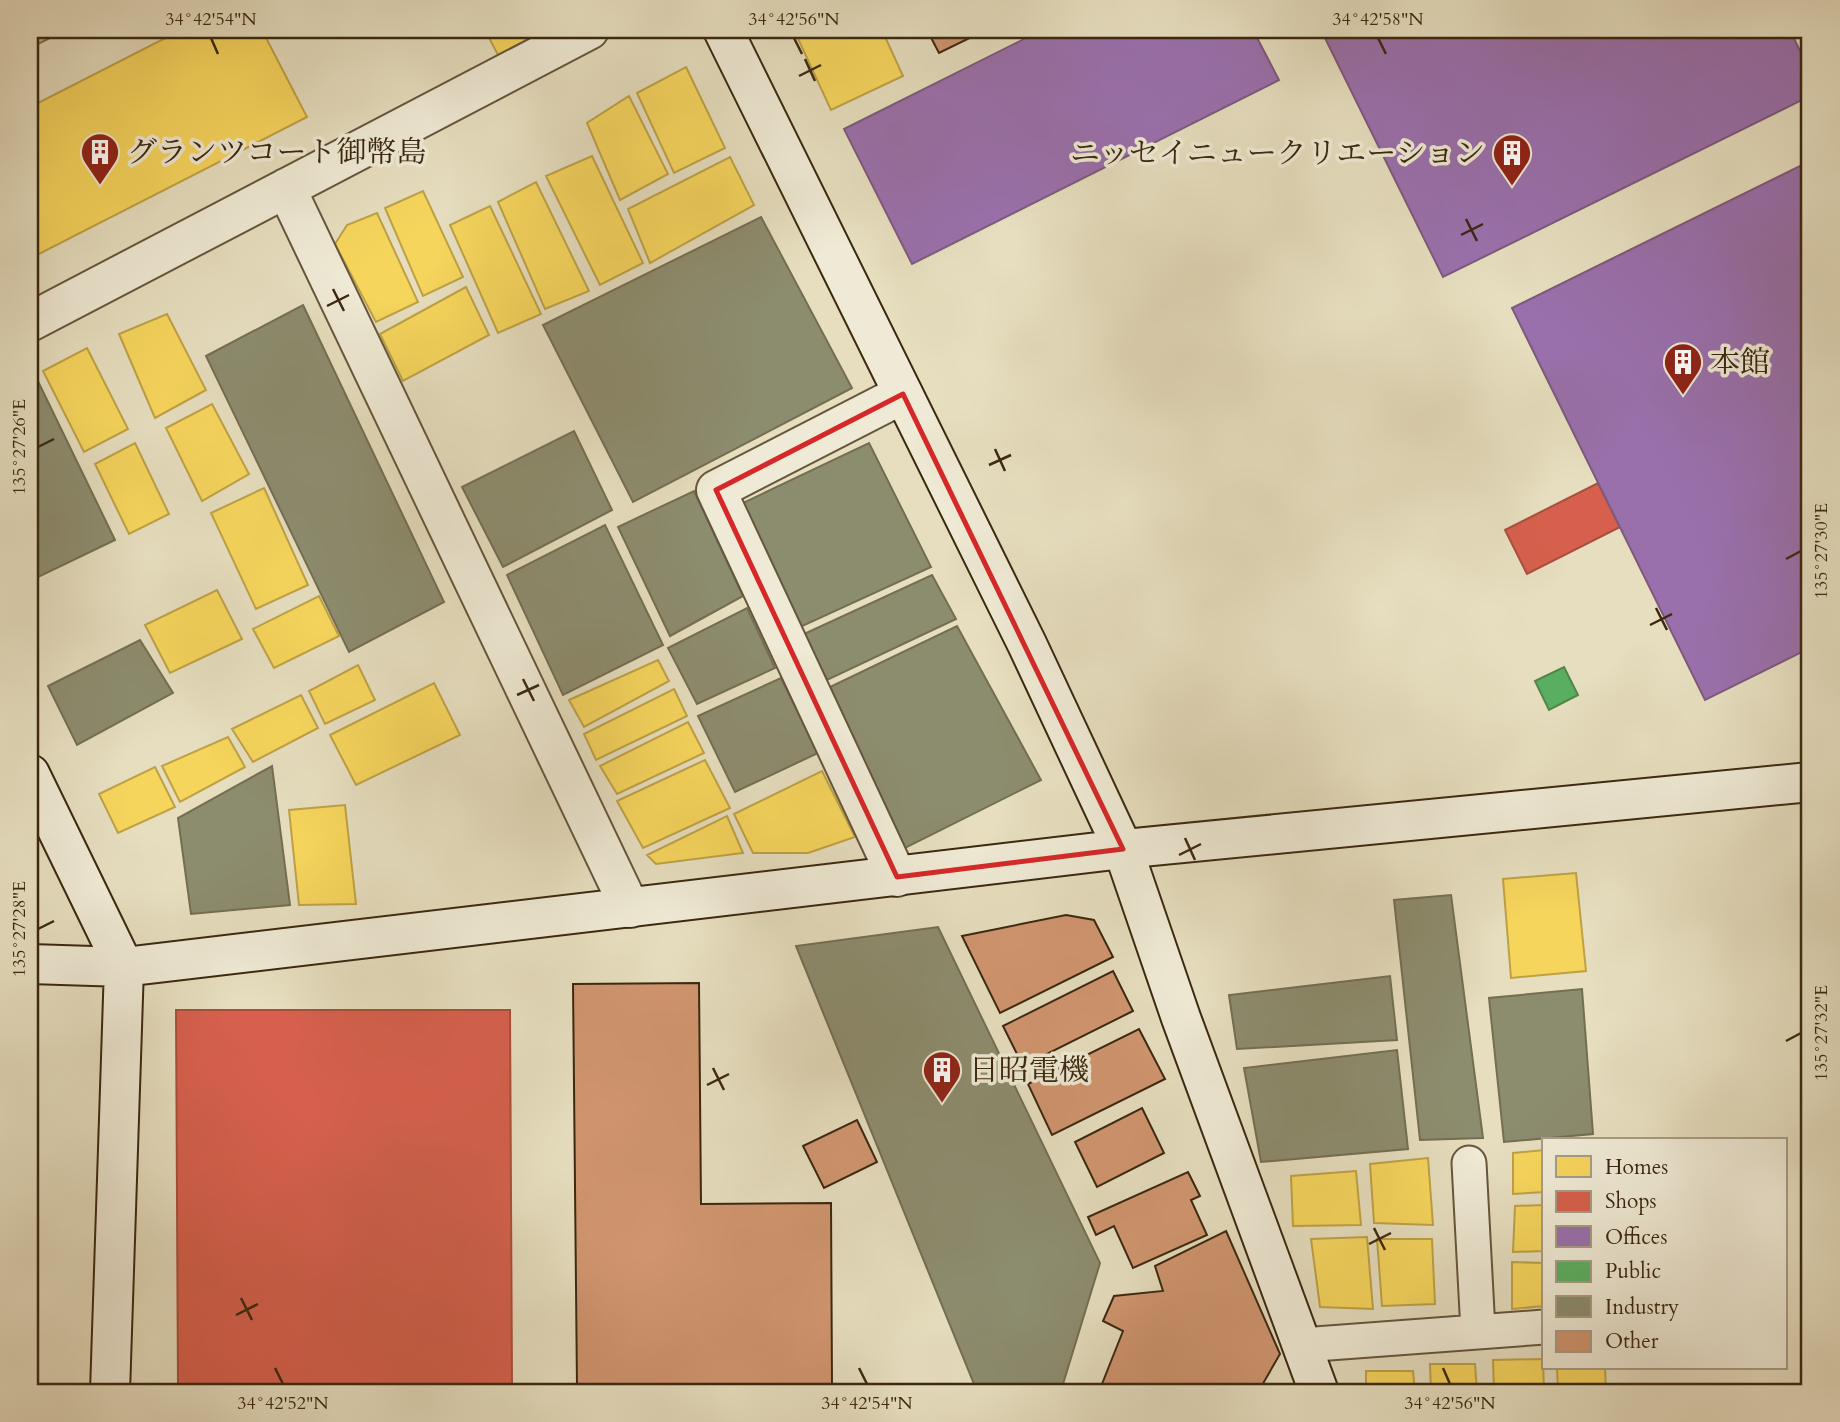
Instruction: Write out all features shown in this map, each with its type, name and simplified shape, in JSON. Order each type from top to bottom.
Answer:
[{"type":"street","points":[[30,321],[589,30]]},
{"type":"street","points":[[723,30],[1027,645],[1123,849],[1181,1018],[1319,1392]]},
{"type":"street","points":[[286,188],[630,908]]},
{"type":"street","points":[[897,877],[716,490],[903,394]]},
{"type":"street","points":[[30,774],[124,967],[110,1392]]},
{"type":"street","points":[[30,964],[124,967],[1123,849],[1810,782]]},
{"type":"lane","points":[[1469,1163],[1478,1331]]},
{"type":"lane","points":[[1302,1345],[1542,1327]]},
{"type":"highlighted area","points":[[903,394],[1123,849],[897,877],[716,490]]},
{"type":"green space","points":[[30,30],[66,30],[30,48]]},
{"type":"building: Homes","name":"グランツコート御幣島","points":[[181,30],[262,30],[307,117],[31,258],[30,107]]},
{"type":"building: Homes","points":[[485,30],[549,30],[498,55]]},
{"type":"building: Homes","points":[[794,30],[882,30],[903,76],[831,110]]},
{"type":"building: Homes","points":[[686,67],[725,148],[674,173],[637,93]]},
{"type":"building: Homes","points":[[629,96],[668,174],[620,200],[587,123]]},
{"type":"building: Homes","points":[[592,156],[643,263],[600,285],[546,176]]},
{"type":"building: Homes","points":[[730,157],[754,205],[650,263],[628,209]]},
{"type":"building: Homes","points":[[536,182],[589,291],[545,309],[498,202]]},
{"type":"building: Homes","points":[[423,191],[463,277],[423,296],[385,208]]},
{"type":"building: Homes","points":[[490,206],[541,314],[498,333],[450,225]]},
{"type":"building: Homes","points":[[377,213],[418,302],[376,322],[335,244],[347,225]]},
{"type":"building: Homes","points":[[466,287],[489,335],[403,381],[380,334]]},
{"type":"building: Homes","points":[[167,314],[206,390],[155,418],[119,334]]},
{"type":"building: Homes","points":[[87,348],[128,429],[84,452],[43,371]]},
{"type":"building: Homes","points":[[212,404],[249,474],[202,501],[166,428]]},
{"type":"building: Homes","points":[[135,443],[169,514],[129,534],[95,464]]},
{"type":"building: Homes","points":[[264,488],[308,585],[256,609],[211,513]]},
{"type":"building: Homes","points":[[217,590],[242,639],[170,673],[145,625]]},
{"type":"building: Homes","points":[[319,596],[339,636],[274,668],[253,629]]},
{"type":"building: Homes","points":[[658,660],[669,681],[584,727],[569,700]]},
{"type":"building: Homes","points":[[358,665],[375,700],[325,724],[309,691]]},
{"type":"building: Homes","points":[[434,683],[460,735],[356,785],[330,735]]},
{"type":"building: Homes","points":[[674,689],[687,716],[596,760],[584,734]]},
{"type":"building: Homes","points":[[301,695],[318,728],[253,762],[232,729]]},
{"type":"building: Homes","points":[[688,722],[704,753],[617,794],[600,766]]},
{"type":"building: Homes","points":[[228,737],[245,767],[180,802],[162,766]]},
{"type":"building: Homes","points":[[705,760],[730,808],[643,848],[617,801]]},
{"type":"building: Homes","points":[[155,767],[175,807],[118,833],[99,794]]},
{"type":"building: Homes","points":[[822,771],[855,837],[808,853],[753,853],[734,814]]},
{"type":"building: Homes","points":[[345,805],[356,904],[299,905],[289,810]]},
{"type":"building: Homes","points":[[727,816],[743,853],[656,864],[647,855]]},
{"type":"building: Homes","points":[[1576,873],[1586,971],[1511,978],[1503,879]]},
{"type":"building: Homes","points":[[1542,1150],[1542,1192],[1513,1194],[1513,1153]]},
{"type":"building: Homes","points":[[1428,1158],[1433,1225],[1374,1223],[1370,1164]]},
{"type":"building: Homes","points":[[1356,1171],[1361,1225],[1293,1226],[1291,1176]]},
{"type":"building: Homes","points":[[1542,1205],[1542,1251],[1513,1252],[1515,1206]]},
{"type":"building: Homes","points":[[1367,1237],[1373,1309],[1320,1307],[1311,1239]]},
{"type":"building: Homes","points":[[1377,1239],[1432,1239],[1435,1304],[1382,1306]]},
{"type":"building: Homes","points":[[1512,1262],[1542,1263],[1542,1306],[1512,1309]]},
{"type":"building: Homes","points":[[1542,1359],[1544,1392],[1494,1392],[1493,1360]]},
{"type":"building: Homes","points":[[1430,1364],[1475,1364],[1477,1392],[1431,1392]]},
{"type":"building: Homes","points":[[1557,1370],[1605,1370],[1606,1392],[1558,1392]]},
{"type":"building: Homes","points":[[1366,1371],[1413,1371],[1415,1392],[1366,1392]]},
{"type":"building: Shops","points":[[1598,483],[1620,527],[1527,574],[1505,530]]},
{"type":"building: Shops","points":[[176,1010],[510,1010],[512,1386],[178,1387]]},
{"type":"building: Offices","points":[[1042,30],[1253,30],[1279,80],[912,264],[844,129]]},
{"type":"building: Offices","name":"ニッセイニュークリエーション","points":[[1321,30],[1790,30],[1810,72],[1810,96],[1443,277]]},
{"type":"building: Offices","name":"本館","points":[[1810,161],[1810,648],[1705,700],[1512,308]]},
{"type":"building: Public","points":[[1564,667],[1578,695],[1549,710],[1535,681]]},
{"type":"building: Industry","points":[[761,217],[852,388],[633,502],[543,325]]},
{"type":"building: Industry","points":[[303,305],[444,602],[349,652],[206,356]]},
{"type":"building: Industry","points":[[33,371],[115,540],[34,579],[30,571],[30,373]]},
{"type":"building: Industry","points":[[574,431],[612,510],[503,567],[462,487]]},
{"type":"building: Industry","points":[[869,443],[931,567],[798,628],[743,503]]},
{"type":"building: Industry","points":[[694,491],[743,596],[670,636],[618,527]]},
{"type":"building: Industry","points":[[605,525],[663,645],[563,695],[507,575]]},
{"type":"building: Industry","points":[[932,575],[956,619],[827,680],[804,634]]},
{"type":"building: Industry","points":[[747,608],[775,668],[697,704],[668,648]]},
{"type":"building: Industry","points":[[957,626],[1041,780],[905,848],[830,687]]},
{"type":"building: Industry","points":[[140,640],[173,693],[77,745],[48,686]]},
{"type":"building: Industry","points":[[781,678],[818,753],[735,792],[698,716]]},
{"type":"building: Industry","points":[[272,766],[290,905],[191,914],[178,818]]},
{"type":"building: Industry","points":[[1451,895],[1483,1138],[1420,1140],[1394,900]]},
{"type":"building: Industry","name":"日昭電機","points":[[938,927],[1100,1263],[1063,1384],[976,1389],[796,946]]},
{"type":"building: Industry","points":[[1390,976],[1397,1040],[1237,1049],[1229,995]]},
{"type":"building: Industry","points":[[1582,989],[1593,1134],[1504,1142],[1489,998]]},
{"type":"building: Industry","points":[[1397,1050],[1408,1149],[1261,1162],[1244,1068]]},
{"type":"building: Other","points":[[927,30],[986,30],[939,53]]},
{"type":"building: Other","points":[[1066,915],[1094,920],[1113,957],[1000,1013],[962,936]]},
{"type":"building: Other","points":[[1113,971],[1133,1011],[1023,1066],[1003,1026]]},
{"type":"building: Other","points":[[699,983],[701,1204],[831,1203],[832,1385],[577,1387],[573,984]]},
{"type":"building: Other","points":[[1139,1029],[1165,1079],[1052,1135],[1028,1084]]},
{"type":"building: Other","points":[[1142,1108],[1164,1153],[1097,1187],[1075,1142]]},
{"type":"building: Other","points":[[857,1120],[877,1162],[824,1188],[803,1146]]},
{"type":"building: Other","points":[[1188,1172],[1200,1196],[1191,1200],[1207,1235],[1133,1268],[1114,1226],[1096,1235],[1088,1217]]},
{"type":"building: Other","points":[[1226,1231],[1280,1354],[1261,1387],[1102,1384],[1123,1331],[1103,1321],[1114,1296],[1163,1291],[1155,1266]]},
{"type":"place","name":"グランツコート御幣島","points":[[100,186]]},
{"type":"place","name":"ニッセイニュークリエーション","points":[[1512,187]]},
{"type":"place","name":"本館","points":[[1683,396]]},
{"type":"place","name":"日昭電機","points":[[942,1104]]}]
